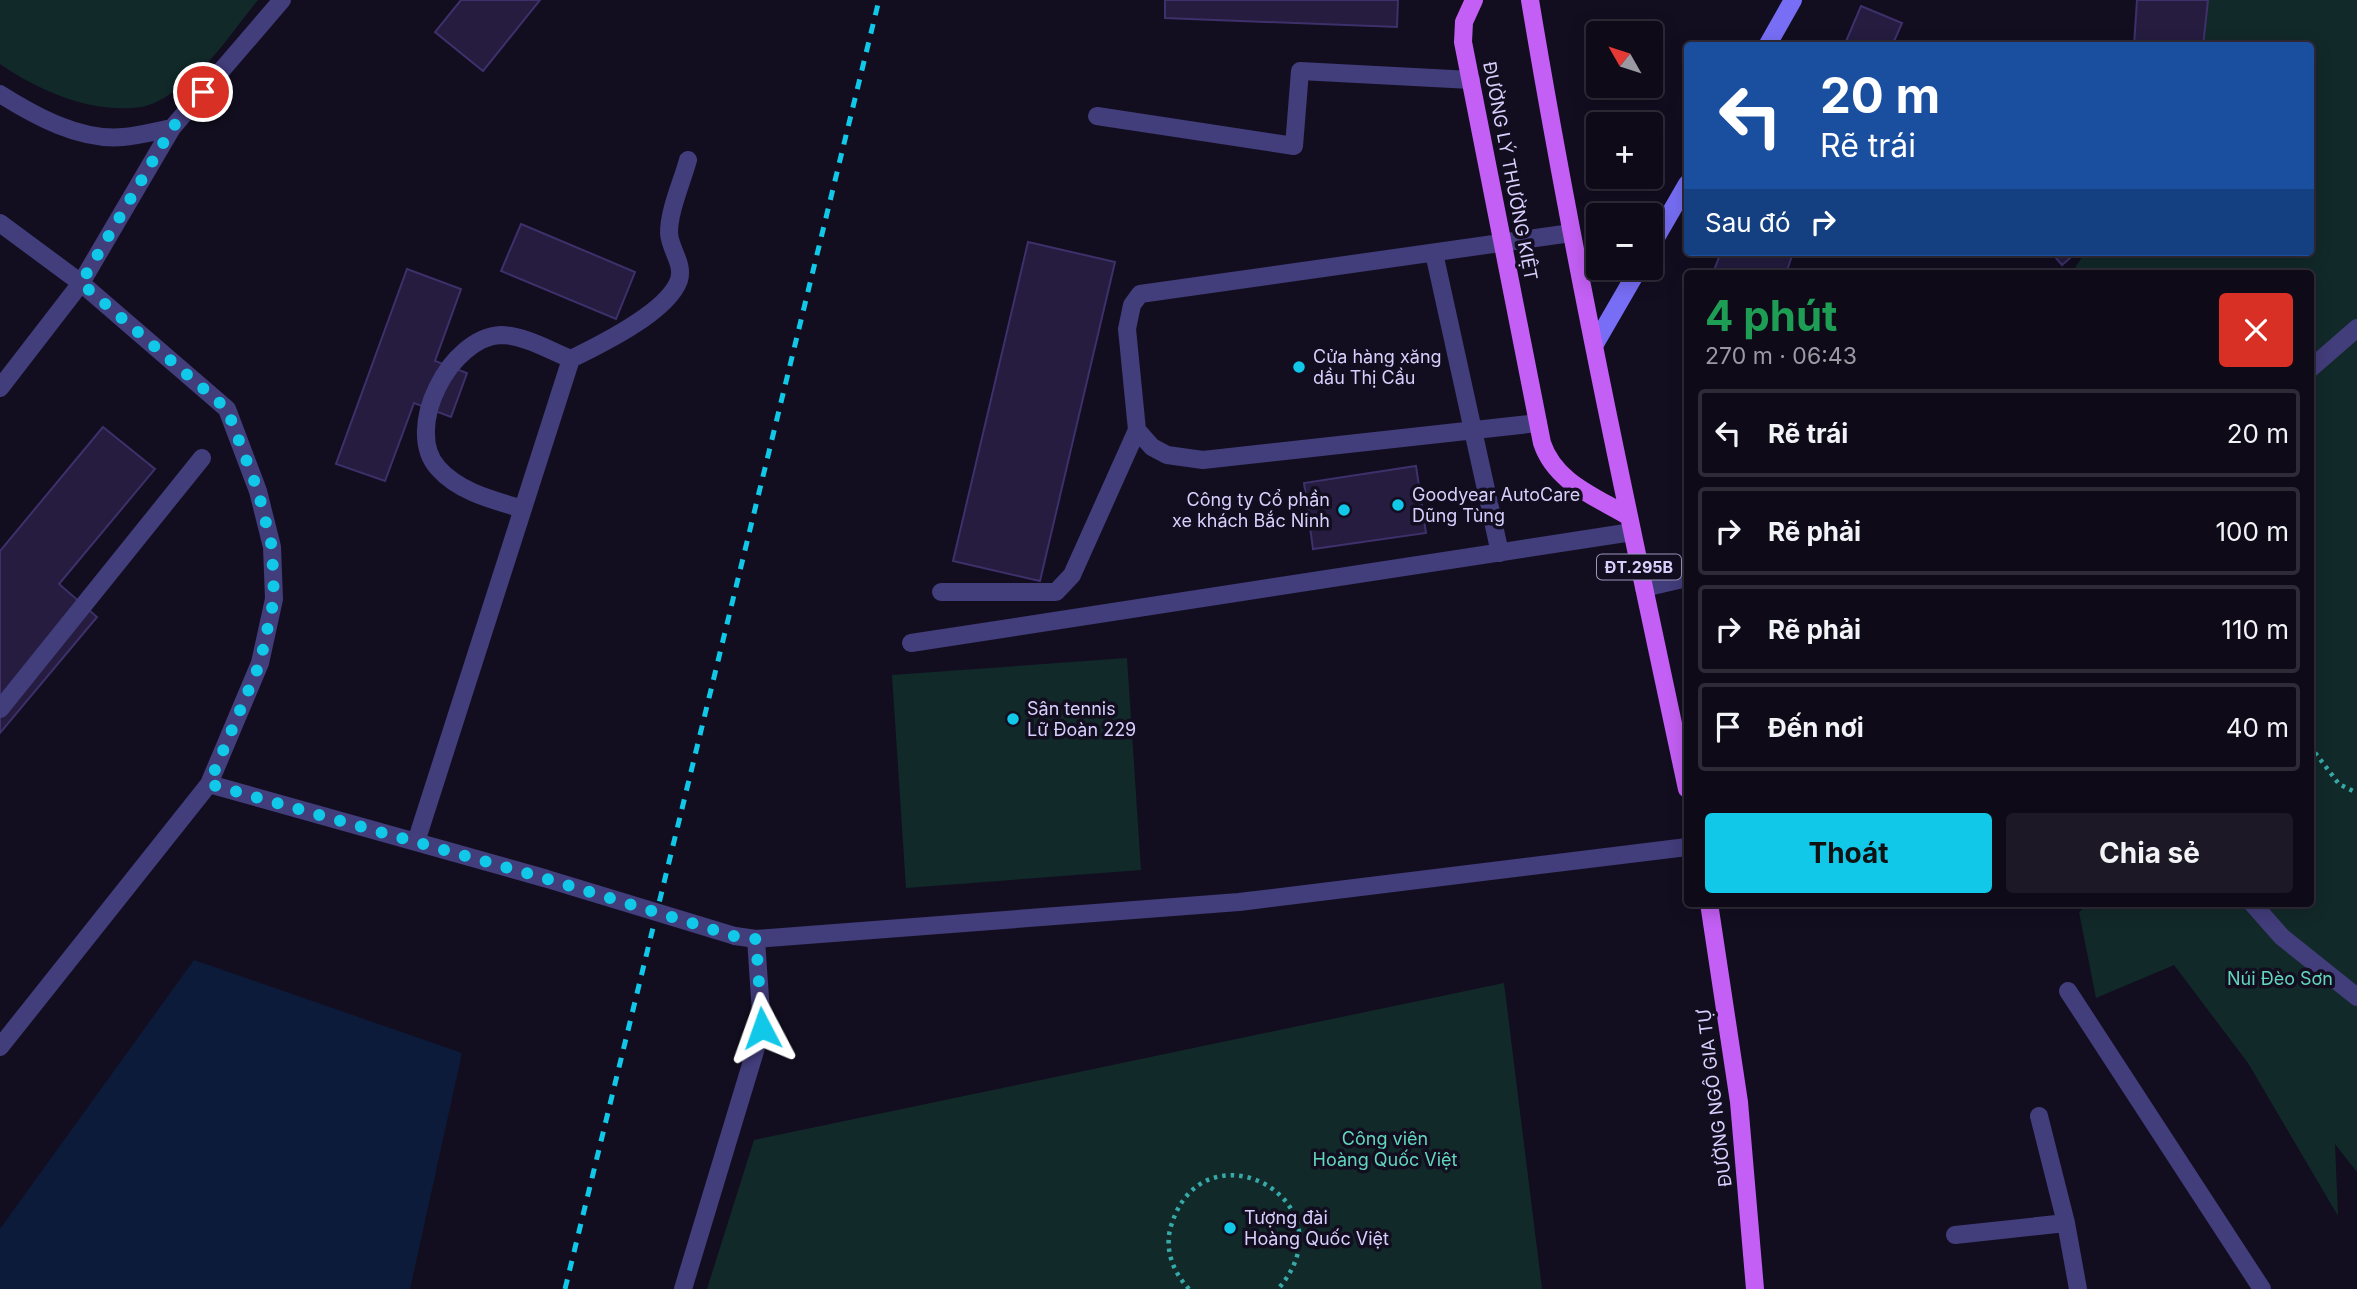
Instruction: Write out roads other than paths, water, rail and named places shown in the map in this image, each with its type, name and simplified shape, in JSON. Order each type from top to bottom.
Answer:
[{"type":"main road","name":"ĐƯỜNG LÝ THƯỜNG KIỆT","points":[[1474,0],[1464,22],[1463,42],[1538,422]]},
{"type":"main road","name":"ĐT.295B","points":[[1530,0],[1571,233],[1684,775]]},
{"type":"main road","points":[[1769,42],[1793,0]]},
{"type":"main road","points":[[1663,226],[1684,189]]},
{"type":"main road","points":[[1595,344],[1632,280]]},
{"type":"main road","points":[[1538,422],[1547,459],[1558,472],[1630,524]]},
{"type":"main road","name":"ĐƯỜNG NGÔ GIA TỰ","points":[[1710,907],[1739,1102],[1755,1289]]},
{"type":"street","points":[[0,388],[81,283],[172,128],[282,0]]},
{"type":"street","points":[[1097,116],[1294,146],[1300,71],[1471,80]]},
{"type":"street","points":[[0,94],[35,115],[96,135],[122,137],[172,128]]},
{"type":"street","points":[[416,842],[572,359],[618,336],[642,319],[678,281],[680,265],[669,234],[688,160]]},
{"type":"street","points":[[0,223],[81,283],[227,409],[258,491],[272,547],[274,599],[260,663],[209,784],[0,1047]]},
{"type":"street","points":[[941,592],[1056,592],[1072,575],[1137,430],[1127,329],[1132,305],[1140,295],[1571,233]]},
{"type":"street","points":[[1434,253],[1500,553]]},
{"type":"street","points":[[2314,366],[2357,328]]},
{"type":"street","points":[[523,509],[460,487],[436,466],[426,444],[433,400],[443,375],[460,353],[479,341],[502,335],[572,359]]},
{"type":"street","points":[[1137,430],[1152,447],[1167,455],[1203,460],[1538,422]]},
{"type":"street","points":[[0,709],[202,458]]},
{"type":"street","points":[[911,643],[1500,553],[1630,524]]},
{"type":"street","points":[[1644,588],[1684,580]]},
{"type":"street","points":[[209,784],[544,878],[734,936],[756,939],[1239,902],[1684,847]]},
{"type":"street","points":[[2256,907],[2282,937],[2357,997]]},
{"type":"street","points":[[683,1289],[762,1028],[756,939]]},
{"type":"street","points":[[2068,991],[2262,1289]]},
{"type":"street","points":[[2039,1116],[2066,1223],[2078,1289]]},
{"type":"street","points":[[1955,1235],[2066,1223]]},
{"type":"water","points":[[194,960],[462,1053],[410,1289],[0,1289],[0,1229]]},
{"type":"railway","points":[[565,1289],[879,0]]},
{"type":"place","name":"Cửa hàng xăng dầu Thị Cầu","points":[[1299,367]]},
{"type":"place","name":"Goodyear AutoCare Dũng Tùng","points":[[1398,505]]},
{"type":"place","name":"Công ty Cổ phần xe khách Bắc Ninh","points":[[1344,510]]},
{"type":"place","name":"Sân tennis Lữ Đoàn 229","points":[[1013,719]]},
{"type":"place","name":"Tượng đài Hoàng Quốc Việt","points":[[1230,1228]]},
{"type":"park label","name":"Núi Đèo Sơn","points":[[2280,979]]},
{"type":"park label","name":"Công viên Hoàng Quốc Việt","points":[[1385,1149]]}]
